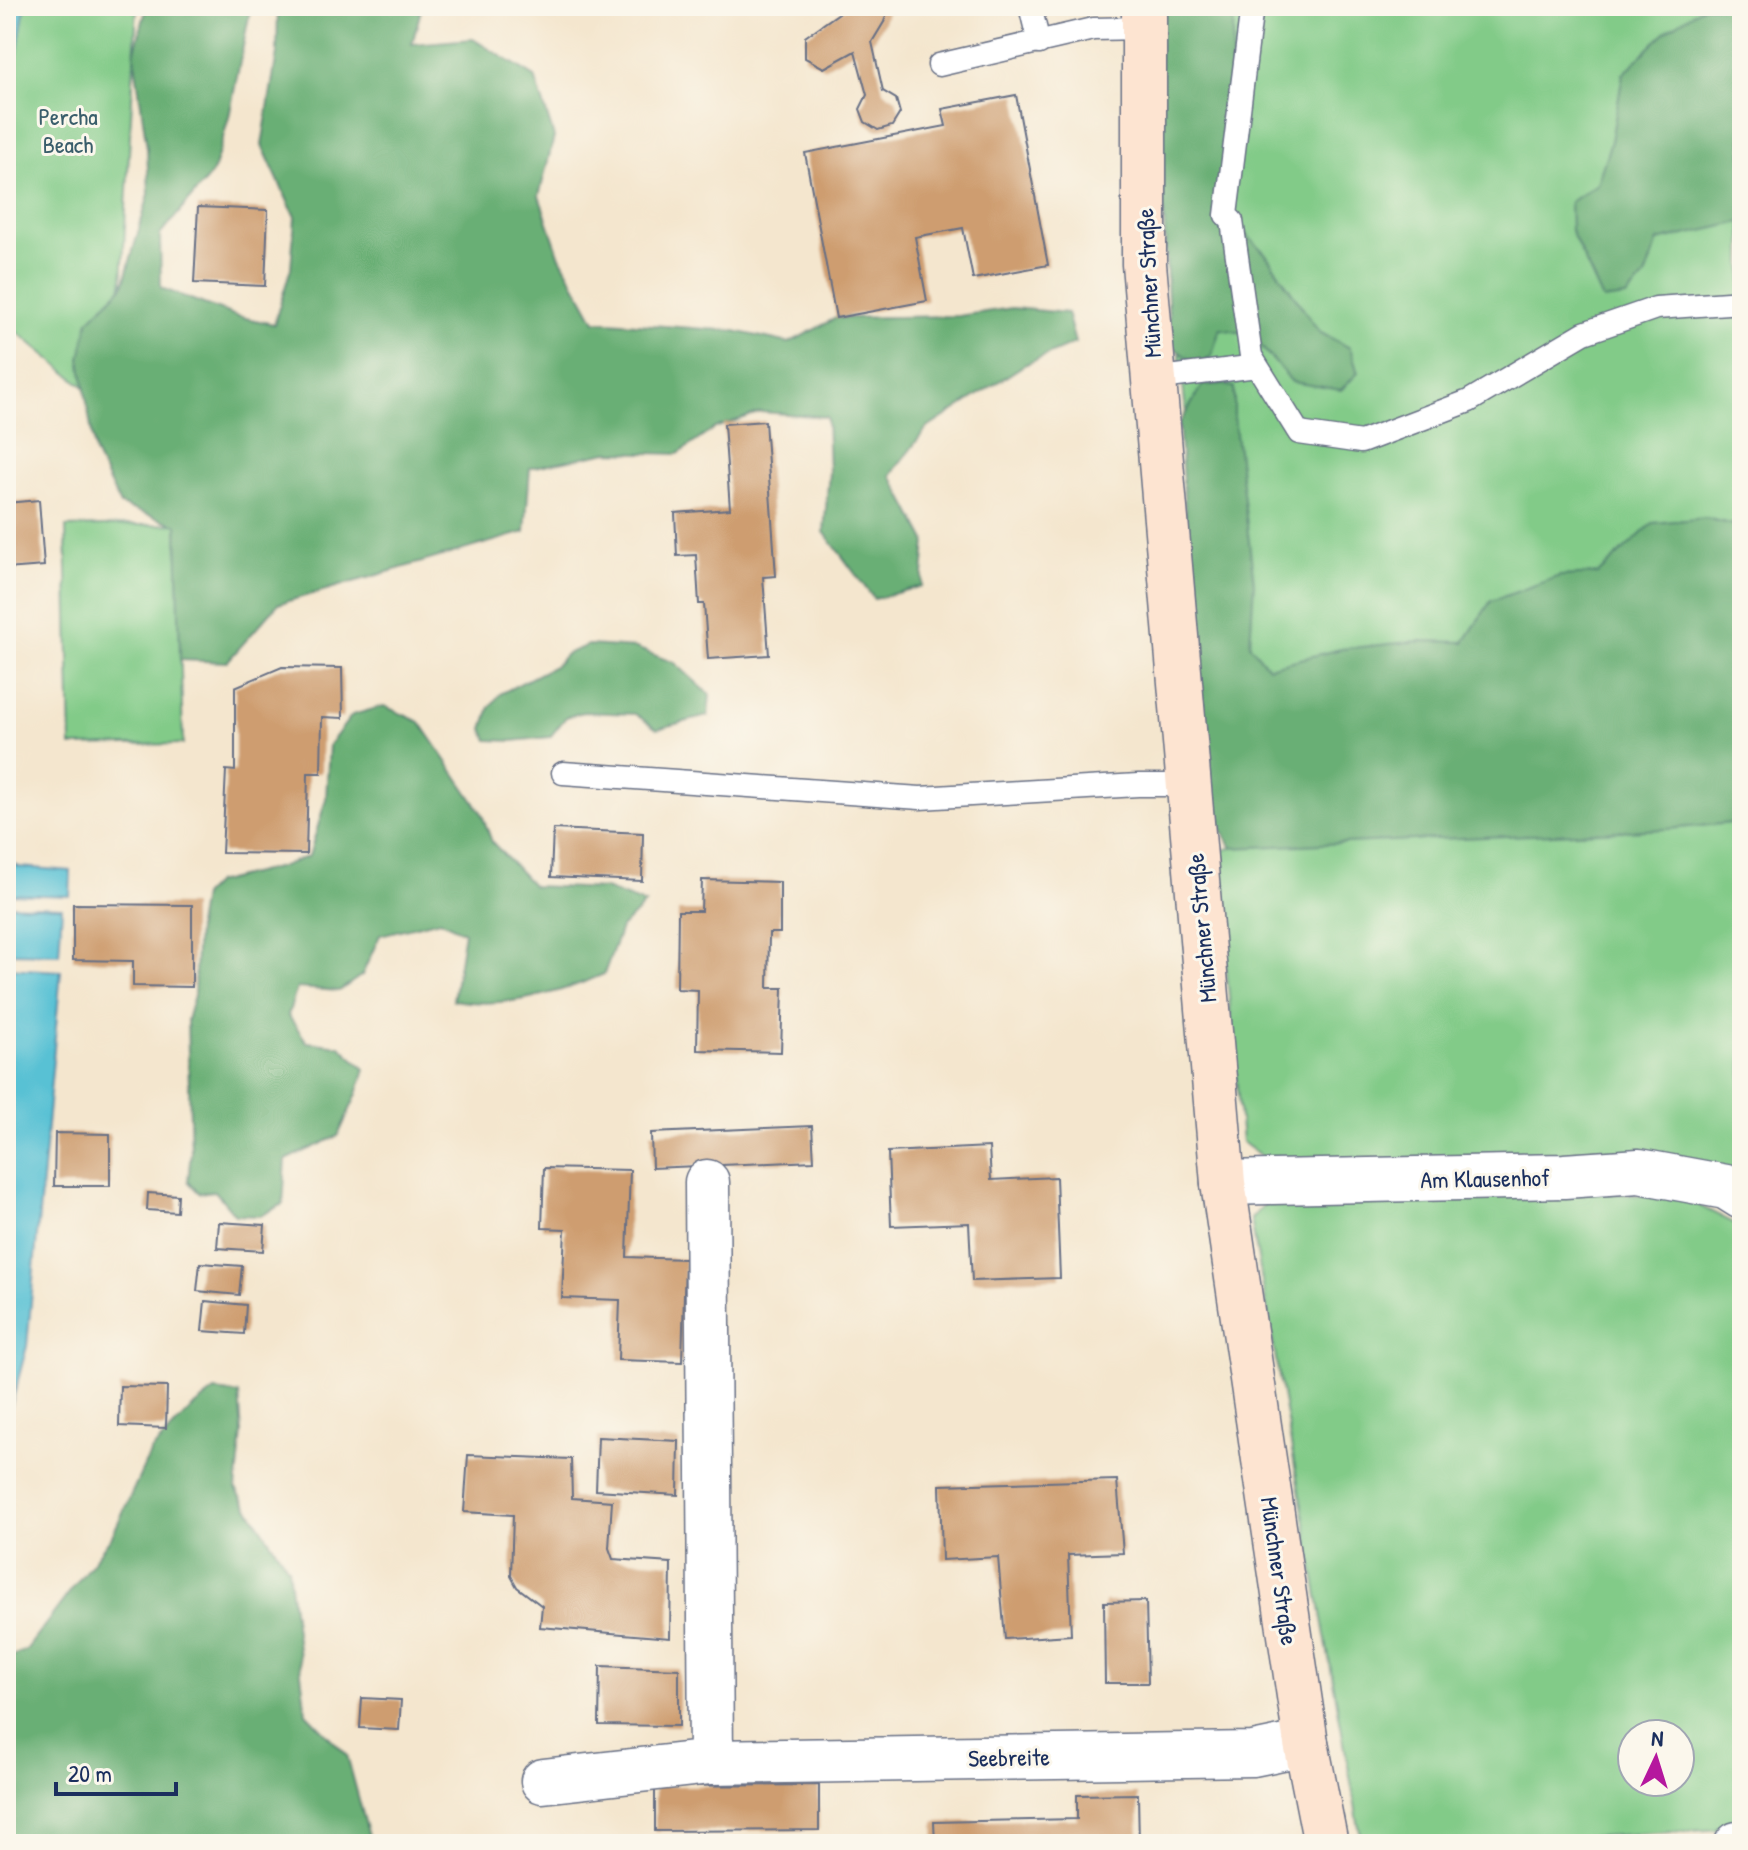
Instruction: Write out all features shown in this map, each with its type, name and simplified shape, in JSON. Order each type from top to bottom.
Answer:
[{"type":"main road","name":"Münchner Straße","points":[[1144,17],[1144,264],[1223,1183],[1306,1743],[1326,1844]]},
{"type":"street","name":"Am Klausenhof","points":[[1223,1183],[1564,1176],[1639,1171],[1726,1187],[1742,1197]]},
{"type":"street","points":[[707,1182],[711,1762]]},
{"type":"street","name":"Seebreite","points":[[543,1781],[711,1762],[1253,1754],[1306,1743]]},
{"type":"lane","points":[[1030,6],[1039,43]]},
{"type":"lane","points":[[1252,6],[1226,215],[1232,221],[1251,356],[1299,433],[1361,442],[1469,401],[1584,333],[1656,308],[1742,302]]},
{"type":"lane","points":[[939,65],[1144,17]]},
{"type":"lane","points":[[1153,379],[1257,366]]},
{"type":"lane","points":[[563,773],[920,798],[1138,785],[1188,785]]},
{"type":"green space","name":"Percha Beach","points":[[25,6],[137,6],[115,412],[6,323],[6,121]]},
{"type":"green space","points":[[147,6],[251,6],[229,117],[213,172],[160,235],[161,288],[236,316],[274,324],[291,268],[295,217],[262,145],[277,53],[278,6],[422,6],[412,44],[473,39],[535,77],[554,137],[539,196],[560,257],[595,321],[735,331],[789,343],[836,318],[958,316],[1012,308],[1067,313],[1075,343],[1024,365],[926,429],[891,475],[926,541],[922,586],[874,599],[824,532],[829,472],[827,417],[761,412],[715,428],[678,454],[608,452],[530,468],[525,532],[278,604],[227,662],[180,660],[177,525],[120,505],[95,453],[80,359],[89,320],[123,286],[149,194],[147,148],[134,54]]},
{"type":"green space","points":[[1158,6],[1234,6],[1226,215],[1265,253],[1319,332],[1350,348],[1358,373],[1341,390],[1292,382],[1250,334],[1220,329],[1211,357],[1196,364],[1170,345]]},
{"type":"green space","points":[[1167,6],[1742,6],[1742,1189],[1271,1163],[1242,1142],[1216,851],[1232,848],[1169,252]]},
{"type":"green space","points":[[1704,6],[1742,6],[1742,222],[1658,241],[1645,277],[1626,297],[1603,300],[1571,231],[1570,202],[1597,184],[1611,141],[1623,74],[1665,32]]},
{"type":"green space","points":[[1203,385],[1234,387],[1234,417],[1254,583],[1250,645],[1268,667],[1341,649],[1419,641],[1464,642],[1491,601],[1560,576],[1598,574],[1653,523],[1706,518],[1742,527],[1742,822],[1668,829],[1232,848],[1204,790],[1179,424]]},
{"type":"green space","points":[[177,524],[183,744],[71,746],[66,527]]},
{"type":"green space","points":[[588,645],[636,648],[675,663],[710,695],[708,716],[657,729],[635,714],[583,712],[566,717],[550,737],[488,740],[483,729],[490,707],[500,694],[556,665],[566,654]]},
{"type":"green space","points":[[384,706],[420,722],[481,812],[492,842],[533,886],[605,889],[645,904],[621,928],[604,974],[530,998],[491,1003],[453,1000],[464,932],[440,920],[380,935],[362,975],[339,991],[297,988],[288,1015],[307,1042],[340,1046],[365,1069],[338,1136],[286,1160],[283,1204],[260,1216],[235,1215],[215,1191],[199,1193],[188,1181],[191,1152],[187,1020],[194,995],[197,926],[202,896],[215,883],[280,867],[309,856],[326,799],[329,745],[352,715]]},
{"type":"green space","points":[[1584,1191],[1686,1199],[1742,1227],[1742,1828],[1465,1844],[1362,1844],[1251,1219],[1272,1196]]},
{"type":"green space","points":[[215,1391],[239,1394],[242,1433],[236,1489],[288,1568],[306,1713],[347,1755],[371,1844],[6,1844],[6,1659],[26,1650],[112,1536],[151,1451],[190,1410]]},
{"type":"water","points":[[6,6],[25,6],[6,121]]},
{"type":"water","points":[[6,860],[19,867],[71,871],[70,896],[6,894]]},
{"type":"water","points":[[6,905],[62,907],[59,954],[9,953],[6,950]]},
{"type":"water","points":[[6,968],[61,971],[27,1346],[6,1425]]},
{"type":"building","points":[[849,6],[889,6],[872,42],[883,91],[896,99],[900,113],[892,126],[878,130],[865,122],[860,109],[867,95],[855,51],[824,68],[805,58],[805,37]]},
{"type":"building","points":[[1016,95],[1048,265],[973,279],[963,228],[915,237],[927,301],[836,318],[805,153],[946,126],[942,109]]},
{"type":"building","points":[[198,207],[268,210],[265,286],[194,283]]},
{"type":"building","points":[[765,421],[776,576],[763,577],[769,655],[708,659],[704,604],[699,604],[696,555],[677,556],[675,513],[730,509],[724,424]]},
{"type":"building","points":[[39,500],[44,566],[6,569],[6,503]]},
{"type":"building","points":[[282,667],[342,668],[343,718],[322,717],[321,773],[308,773],[306,854],[222,853],[226,770],[235,771],[235,687]]},
{"type":"building","points":[[553,829],[643,833],[642,881],[551,877]]},
{"type":"building","points":[[702,880],[780,882],[780,933],[769,933],[768,988],[783,988],[781,1052],[697,1050],[698,990],[677,989],[678,911],[701,911]]},
{"type":"building","points":[[73,904],[192,905],[192,987],[133,986],[133,961],[73,960]]},
{"type":"building","points":[[812,1126],[814,1161],[652,1168],[651,1133]]},
{"type":"building","points":[[55,1133],[110,1134],[110,1186],[54,1186]]},
{"type":"building","points":[[989,1147],[991,1180],[1056,1177],[1060,1278],[972,1281],[969,1223],[891,1226],[888,1152]]},
{"type":"building","points":[[544,1168],[630,1170],[627,1257],[685,1259],[682,1362],[618,1360],[620,1300],[562,1298],[565,1229],[542,1228]]},
{"type":"building","points":[[148,1193],[178,1195],[177,1212],[147,1210]]},
{"type":"building","points":[[219,1222],[265,1225],[263,1251],[217,1248]]},
{"type":"building","points":[[200,1263],[242,1266],[239,1295],[197,1291]]},
{"type":"building","points":[[205,1301],[246,1305],[244,1334],[202,1331]]},
{"type":"building","points":[[120,1386],[167,1387],[166,1428],[119,1426]]},
{"type":"building","points":[[598,1437],[679,1441],[678,1495],[596,1490]]},
{"type":"building","points":[[468,1455],[571,1459],[572,1498],[612,1501],[609,1548],[613,1559],[671,1563],[670,1638],[540,1627],[542,1606],[517,1587],[511,1576],[513,1515],[464,1512]]},
{"type":"building","points":[[1117,1480],[1123,1553],[1068,1555],[1071,1635],[1005,1639],[998,1557],[942,1560],[940,1485]]},
{"type":"building","points":[[1146,1601],[1148,1683],[1105,1683],[1104,1602]]},
{"type":"building","points":[[600,1666],[679,1669],[679,1726],[599,1725]]},
{"type":"building","points":[[362,1698],[401,1700],[399,1730],[360,1728]]},
{"type":"building","points":[[819,1785],[819,1830],[655,1831],[655,1786]]},
{"type":"building","points":[[1138,1794],[1139,1844],[935,1844],[934,1822],[1077,1819],[1077,1795]]}]
